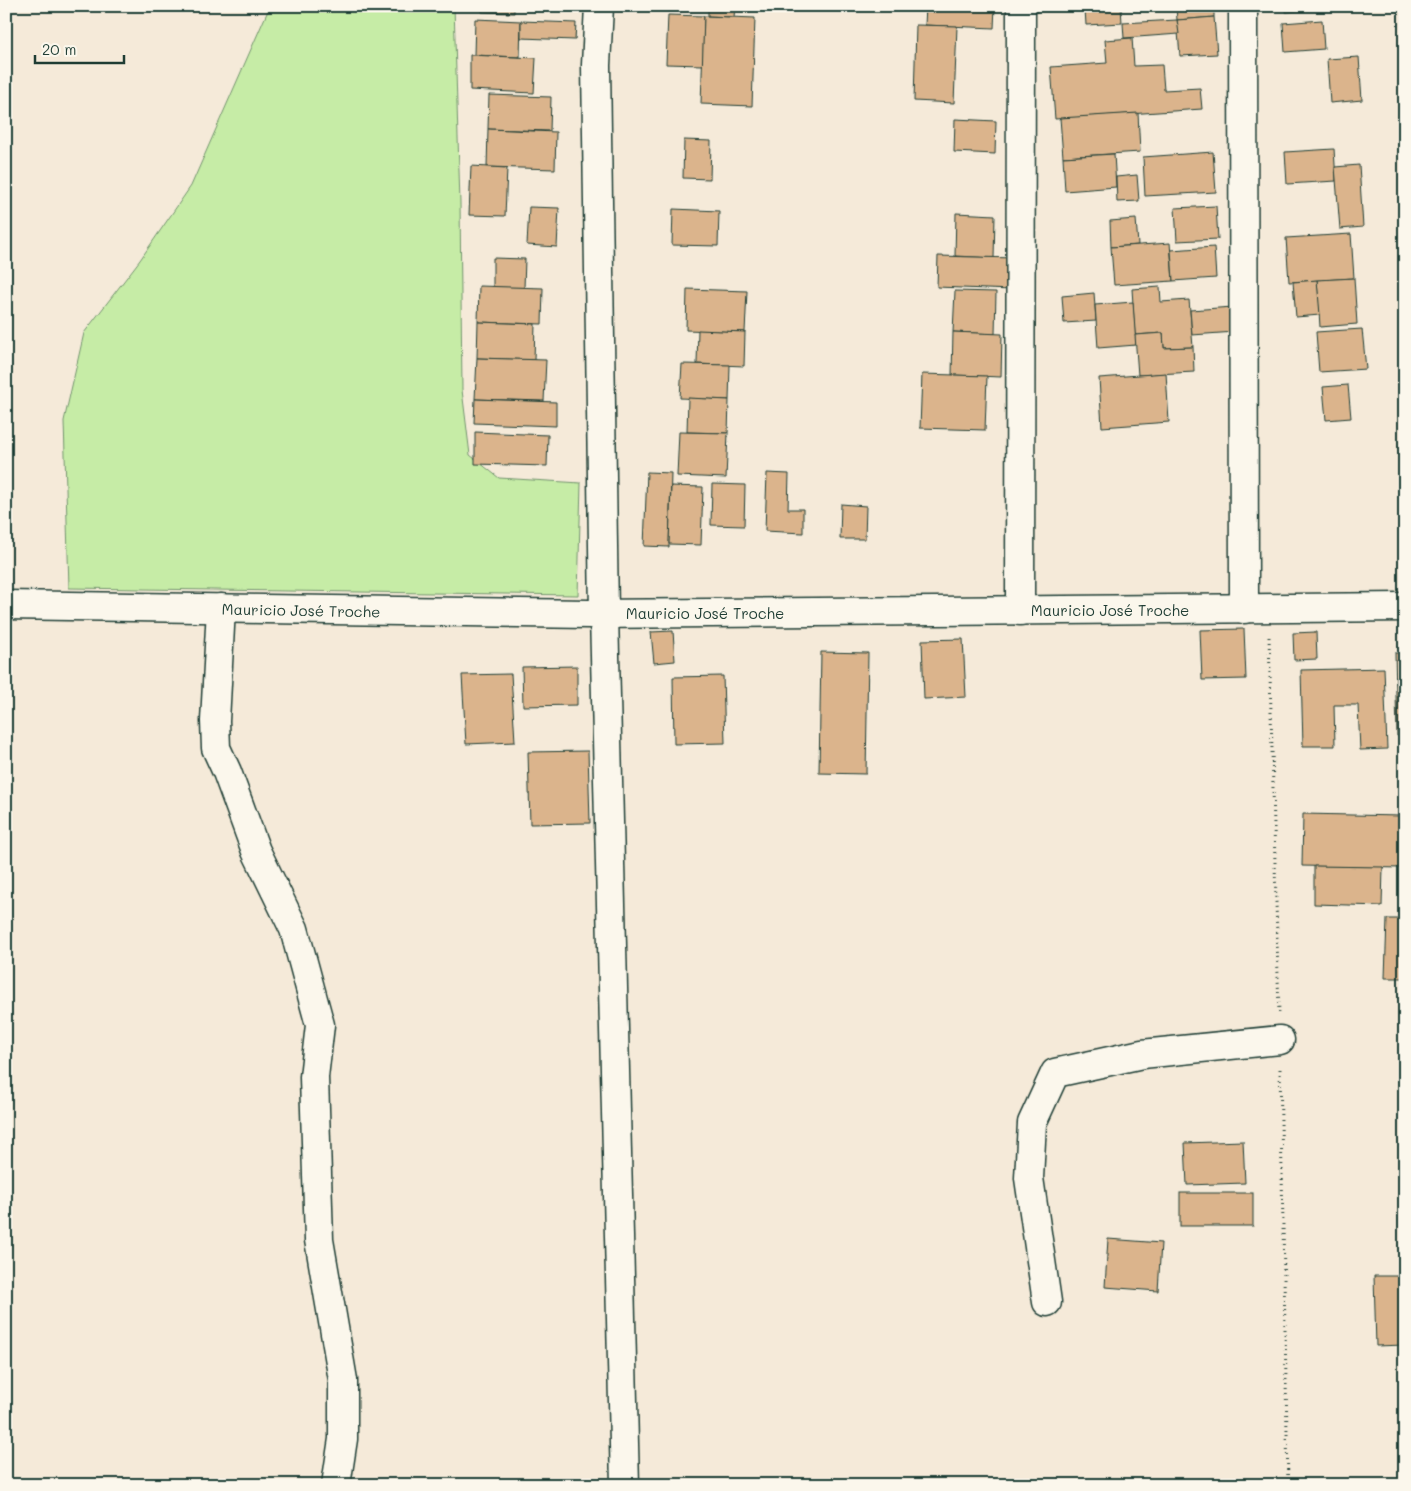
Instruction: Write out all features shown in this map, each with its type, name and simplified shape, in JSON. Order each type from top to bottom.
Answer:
[{"type":"street","points":[[599,6],[596,65],[604,614],[625,1485]]},
{"type":"street","points":[[1020,611],[1021,6]]},
{"type":"street","points":[[1243,6],[1244,609]]},
{"type":"street","name":"Mauricio José Troche","points":[[6,605],[604,614],[1405,607]]},
{"type":"street","points":[[221,608],[215,722],[216,748],[227,772],[256,851],[294,929],[320,1025],[314,1077],[319,1240],[343,1380],[343,1439],[336,1485]]},
{"type":"street","points":[[1047,1302],[1029,1178],[1032,1122],[1055,1073],[1142,1054],[1280,1040]]},
{"type":"green space","points":[[270,6],[454,6],[460,203],[462,390],[470,455],[499,478],[581,483],[578,595],[69,588],[64,421],[84,333],[140,260],[191,186]]},
{"type":"building","points":[[482,6],[514,6],[514,13],[482,12]]},
{"type":"building","points":[[708,6],[735,6],[734,17],[708,16]]},
{"type":"building","points":[[926,6],[995,6],[994,28],[925,25]]},
{"type":"building","points":[[1048,6],[1121,6],[1121,7],[1048,11]]},
{"type":"building","points":[[1176,6],[1214,6],[1214,17],[1177,20]]},
{"type":"building","points":[[1286,6],[1325,6],[1326,9],[1286,12]]},
{"type":"building","points":[[1121,7],[1122,23],[1086,25],[1085,9]]},
{"type":"building","points":[[668,15],[704,16],[703,65],[666,64]]},
{"type":"building","points":[[704,16],[755,18],[752,106],[701,104]]},
{"type":"building","points":[[1214,17],[1217,54],[1180,56],[1177,20]]},
{"type":"building","points":[[475,19],[521,21],[520,57],[474,55]]},
{"type":"building","points":[[1177,20],[1179,34],[1124,38],[1123,23]]},
{"type":"building","points":[[1322,20],[1324,49],[1285,52],[1283,23]]},
{"type":"building","points":[[521,21],[576,23],[575,40],[521,38]]},
{"type":"building","points":[[916,25],[957,26],[954,103],[914,101]]},
{"type":"building","points":[[1132,38],[1134,66],[1162,65],[1164,90],[1200,88],[1202,109],[1055,119],[1051,67],[1107,63],[1105,40]]},
{"type":"building","points":[[470,55],[536,58],[534,93],[470,90]]},
{"type":"building","points":[[1359,57],[1362,100],[1330,103],[1327,59]]},
{"type":"building","points":[[489,95],[551,97],[550,131],[488,129]]},
{"type":"building","points":[[1138,113],[1140,152],[1063,157],[1060,118]]},
{"type":"building","points":[[955,119],[996,121],[995,154],[954,152]]},
{"type":"building","points":[[488,129],[556,132],[555,169],[487,167]]},
{"type":"building","points":[[684,140],[711,141],[710,179],[683,178]]},
{"type":"building","points":[[1334,149],[1336,181],[1287,184],[1285,152]]},
{"type":"building","points":[[1213,152],[1216,192],[1145,196],[1143,157]]},
{"type":"building","points":[[1114,154],[1116,187],[1065,191],[1063,157]]},
{"type":"building","points":[[1359,165],[1363,227],[1340,229],[1335,167]]},
{"type":"building","points":[[471,166],[507,168],[505,216],[469,215]]},
{"type":"building","points":[[1137,175],[1139,201],[1117,202],[1116,177]]},
{"type":"building","points":[[1216,206],[1218,239],[1177,241],[1175,208]]},
{"type":"building","points":[[529,207],[559,208],[557,247],[527,245]]},
{"type":"building","points":[[673,209],[719,211],[718,246],[672,245]]},
{"type":"building","points":[[956,213],[995,215],[994,258],[955,256]]},
{"type":"building","points":[[1136,219],[1138,245],[1111,247],[1110,221]]},
{"type":"building","points":[[1351,234],[1354,278],[1289,282],[1286,238]]},
{"type":"building","points":[[1170,243],[1173,281],[1114,285],[1111,247]]},
{"type":"building","points":[[1214,247],[1216,278],[1173,281],[1171,250]]},
{"type":"building","points":[[938,256],[1014,258],[1012,290],[937,287]]},
{"type":"building","points":[[493,258],[525,259],[524,288],[493,287]]},
{"type":"building","points":[[1354,278],[1357,324],[1320,327],[1317,280]]},
{"type":"building","points":[[1317,280],[1320,315],[1296,317],[1293,282]]},
{"type":"building","points":[[479,286],[543,288],[542,324],[478,322]]},
{"type":"building","points":[[1160,287],[1161,302],[1189,300],[1193,347],[1164,348],[1163,333],[1135,335],[1132,289]]},
{"type":"building","points":[[687,289],[747,291],[745,332],[686,330]]},
{"type":"building","points":[[955,291],[996,292],[995,334],[953,332]]},
{"type":"building","points":[[1094,293],[1096,321],[1064,323],[1062,296]]},
{"type":"building","points":[[1133,302],[1136,345],[1098,348],[1095,305]]},
{"type":"building","points":[[1233,307],[1235,332],[1192,335],[1190,310]]},
{"type":"building","points":[[478,322],[535,324],[534,360],[477,358]]},
{"type":"building","points":[[1362,329],[1366,369],[1319,372],[1316,332]]},
{"type":"building","points":[[698,330],[745,332],[744,366],[697,364]]},
{"type":"building","points":[[953,332],[1002,334],[1001,377],[952,375]]},
{"type":"building","points":[[1163,333],[1164,348],[1193,347],[1194,372],[1138,375],[1135,335]]},
{"type":"building","points":[[477,358],[546,360],[544,401],[475,399]]},
{"type":"building","points":[[682,364],[730,365],[729,400],[680,398]]},
{"type":"building","points":[[1166,373],[1169,422],[1102,427],[1099,378]]},
{"type":"building","points":[[922,374],[987,376],[985,430],[920,428]]},
{"type":"building","points":[[1348,385],[1351,418],[1326,420],[1323,387]]},
{"type":"building","points":[[688,398],[729,400],[728,433],[687,432]]},
{"type":"building","points":[[475,399],[556,402],[556,426],[474,423]]},
{"type":"building","points":[[475,432],[548,435],[547,466],[475,464]]},
{"type":"building","points":[[679,432],[728,433],[726,478],[677,476]]},
{"type":"building","points":[[647,472],[671,473],[669,547],[644,546]]},
{"type":"building","points":[[767,473],[789,474],[788,509],[803,509],[803,533],[765,531]]},
{"type":"building","points":[[712,484],[745,485],[744,526],[711,525]]},
{"type":"building","points":[[671,486],[703,487],[701,545],[669,544]]},
{"type":"building","points":[[841,504],[866,506],[865,539],[840,539]]},
{"type":"building","points":[[1244,629],[1246,679],[1202,680],[1200,630]]},
{"type":"building","points":[[673,631],[675,661],[654,663],[651,632]]},
{"type":"building","points":[[1316,632],[1317,659],[1294,660],[1293,633]]},
{"type":"building","points":[[963,639],[966,697],[924,699],[922,640]]},
{"type":"building","points":[[821,652],[868,653],[866,774],[819,773]]},
{"type":"building","points":[[1395,653],[1405,653],[1405,735],[1397,736]]},
{"type":"building","points":[[577,666],[577,705],[523,706],[522,667]]},
{"type":"building","points":[[1384,668],[1387,749],[1360,750],[1358,705],[1334,705],[1335,746],[1303,746],[1301,670]]},
{"type":"building","points":[[511,674],[515,742],[466,744],[462,675]]},
{"type":"building","points":[[723,676],[725,743],[674,744],[673,677]]},
{"type":"building","points":[[588,751],[590,823],[530,824],[528,752]]},
{"type":"building","points":[[1303,814],[1401,816],[1401,868],[1302,866]]},
{"type":"building","points":[[1314,866],[1383,867],[1382,906],[1314,904]]},
{"type":"building","points":[[1387,919],[1405,919],[1405,978],[1385,978]]},
{"type":"building","points":[[1243,1141],[1245,1183],[1187,1185],[1185,1143]]},
{"type":"building","points":[[1180,1193],[1253,1193],[1253,1226],[1180,1226]]},
{"type":"building","points":[[1108,1239],[1161,1243],[1158,1291],[1105,1287]]},
{"type":"building","points":[[1374,1276],[1405,1276],[1405,1345],[1376,1346]]},
{"type":"building","points":[[468,1482],[499,1485],[468,1485]]}]
